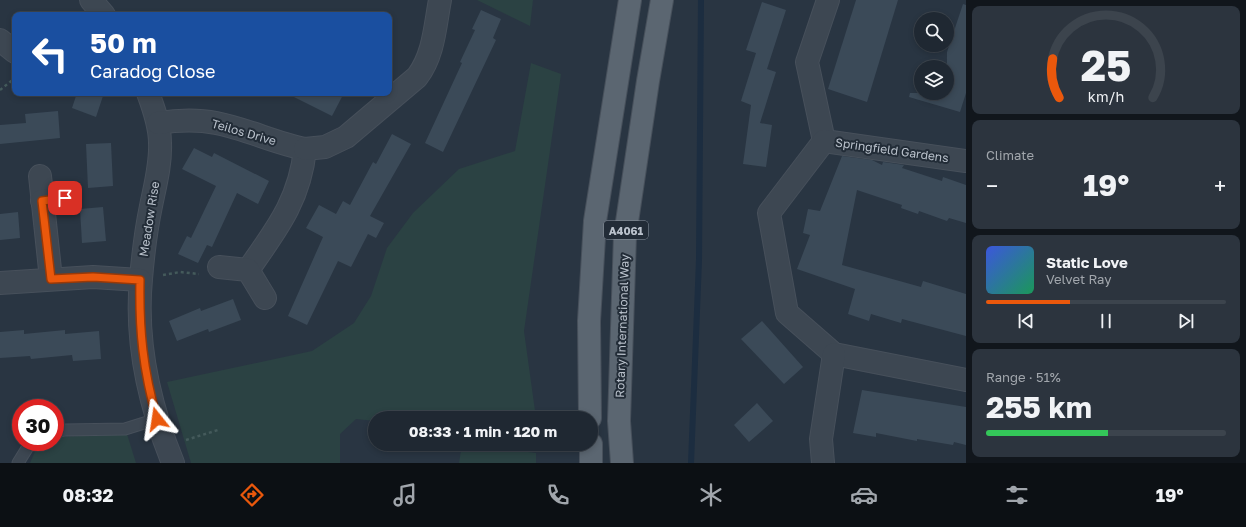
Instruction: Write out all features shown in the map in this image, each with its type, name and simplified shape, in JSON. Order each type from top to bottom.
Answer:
[{"type":"main road","name":"A4061","points":[[590,411],[589,320],[595,221],[630,0]]},
{"type":"main road","name":"Rotary International Way","points":[[622,463],[619,420],[625,236],[648,81],[662,0]]},
{"type":"main road","points":[[591,451],[592,463]]},
{"type":"street","points":[[92,0],[102,12]]},
{"type":"street","name":"Teilos Drive","points":[[158,122],[182,120],[216,123],[291,146],[305,149],[325,147],[346,137],[417,77],[424,68],[429,56],[440,0]]},
{"type":"street","points":[[824,141],[807,62],[828,0]]},
{"type":"street","points":[[0,40],[12,50]]},
{"type":"street","name":"Meadow Rise","points":[[149,96],[158,122],[160,143],[159,164],[148,218],[140,280],[139,321],[142,354],[157,419],[169,455]]},
{"type":"street","name":"Springfield Gardens","points":[[966,161],[824,141],[769,213],[787,314],[834,354],[966,380]]},
{"type":"street","points":[[248,270],[291,206],[304,166],[305,149]]},
{"type":"street","points":[[40,176],[51,279]]},
{"type":"street","points":[[42,201],[65,198]]},
{"type":"street","points":[[219,267],[248,270]]},
{"type":"street","points":[[248,270],[265,298]]},
{"type":"street","points":[[0,283],[93,277],[140,280]]},
{"type":"street","points":[[823,463],[821,439],[834,354]]},
{"type":"lane","points":[[64,430],[125,429],[157,419]]},
{"type":"lane","points":[[18,463],[25,451]]},
{"type":"path","points":[[0,90],[12,80]]},
{"type":"path","points":[[140,280],[180,272],[200,274],[219,267]]},
{"type":"path","points":[[169,455],[218,430]]},
{"type":"green space","points":[[477,0],[533,0],[530,26]]},
{"type":"green space","points":[[531,63],[561,74],[524,331],[535,411],[368,411],[368,420],[356,419],[340,434],[340,463],[191,463],[167,382],[312,351],[354,323],[371,296],[387,248],[413,213],[459,169],[515,151]]},
{"type":"green space","points":[[127,434],[136,463],[30,463],[35,451],[64,451],[64,437]]},
{"type":"green space","points":[[461,451],[520,451],[536,453],[536,463],[459,463]]},
{"type":"building","points":[[856,0],[898,0],[867,102],[828,89]]},
{"type":"building","points":[[762,2],[786,10],[767,69],[776,72],[760,123],[772,125],[766,167],[743,164],[751,105],[741,101],[756,53],[746,50]]},
{"type":"building","points":[[963,4],[966,5],[966,93],[960,112],[919,100],[954,100],[954,60],[947,60],[947,52],[954,52],[954,31]]},
{"type":"building","points":[[481,10],[501,19],[493,38],[496,40],[443,152],[425,143],[462,63],[460,62],[475,30],[472,29]]},
{"type":"building","points":[[910,93],[914,93],[914,98],[909,97]]},
{"type":"building","points":[[76,96],[103,96],[96,117],[72,108]]},
{"type":"building","points":[[292,96],[342,96],[332,116]]},
{"type":"building","points":[[58,111],[60,138],[0,144],[0,125],[26,123],[25,114]]},
{"type":"building","points":[[392,134],[411,144],[370,216],[384,223],[376,238],[368,234],[351,267],[338,261],[307,325],[288,316],[323,237],[306,228],[319,205],[336,214],[343,201],[350,205],[373,162],[376,164]]},
{"type":"building","points":[[111,143],[113,186],[88,188],[86,144]]},
{"type":"building","points":[[194,148],[212,157],[214,153],[269,181],[258,204],[237,193],[212,247],[207,245],[198,263],[178,254],[187,236],[191,238],[216,186],[182,169]]},
{"type":"building","points":[[842,156],[872,160],[882,165],[883,162],[904,165],[902,168],[942,181],[943,177],[966,185],[966,223],[949,218],[947,221],[919,211],[918,214],[901,208],[902,205],[857,190],[842,265],[921,287],[923,281],[966,294],[966,336],[902,319],[901,323],[871,314],[869,321],[848,314],[855,289],[797,269],[810,235],[803,233],[808,209],[820,211]]},
{"type":"building","points":[[103,207],[106,241],[82,243],[80,209]]},
{"type":"building","points":[[18,212],[20,238],[0,240],[0,214]]},
{"type":"building","points":[[233,299],[241,320],[209,332],[208,329],[177,341],[169,321],[200,308],[201,311]]},
{"type":"building","points":[[762,321],[803,367],[784,384],[741,339]]},
{"type":"building","points":[[24,330],[24,334],[65,330],[65,334],[99,331],[101,359],[73,361],[72,355],[31,359],[30,356],[0,358],[0,332]]},
{"type":"building","points":[[862,390],[966,407],[966,445],[954,442],[953,445],[917,439],[917,441],[876,433],[876,437],[853,433]]},
{"type":"building","points":[[757,403],[773,421],[749,442],[734,425]]},
{"type":"waterway","points":[[691,463],[699,260],[701,0]]},
{"type":"route","points":[[65,198],[42,201],[51,279],[93,277],[140,280],[139,321],[142,354],[150,395],[157,419]]}]
